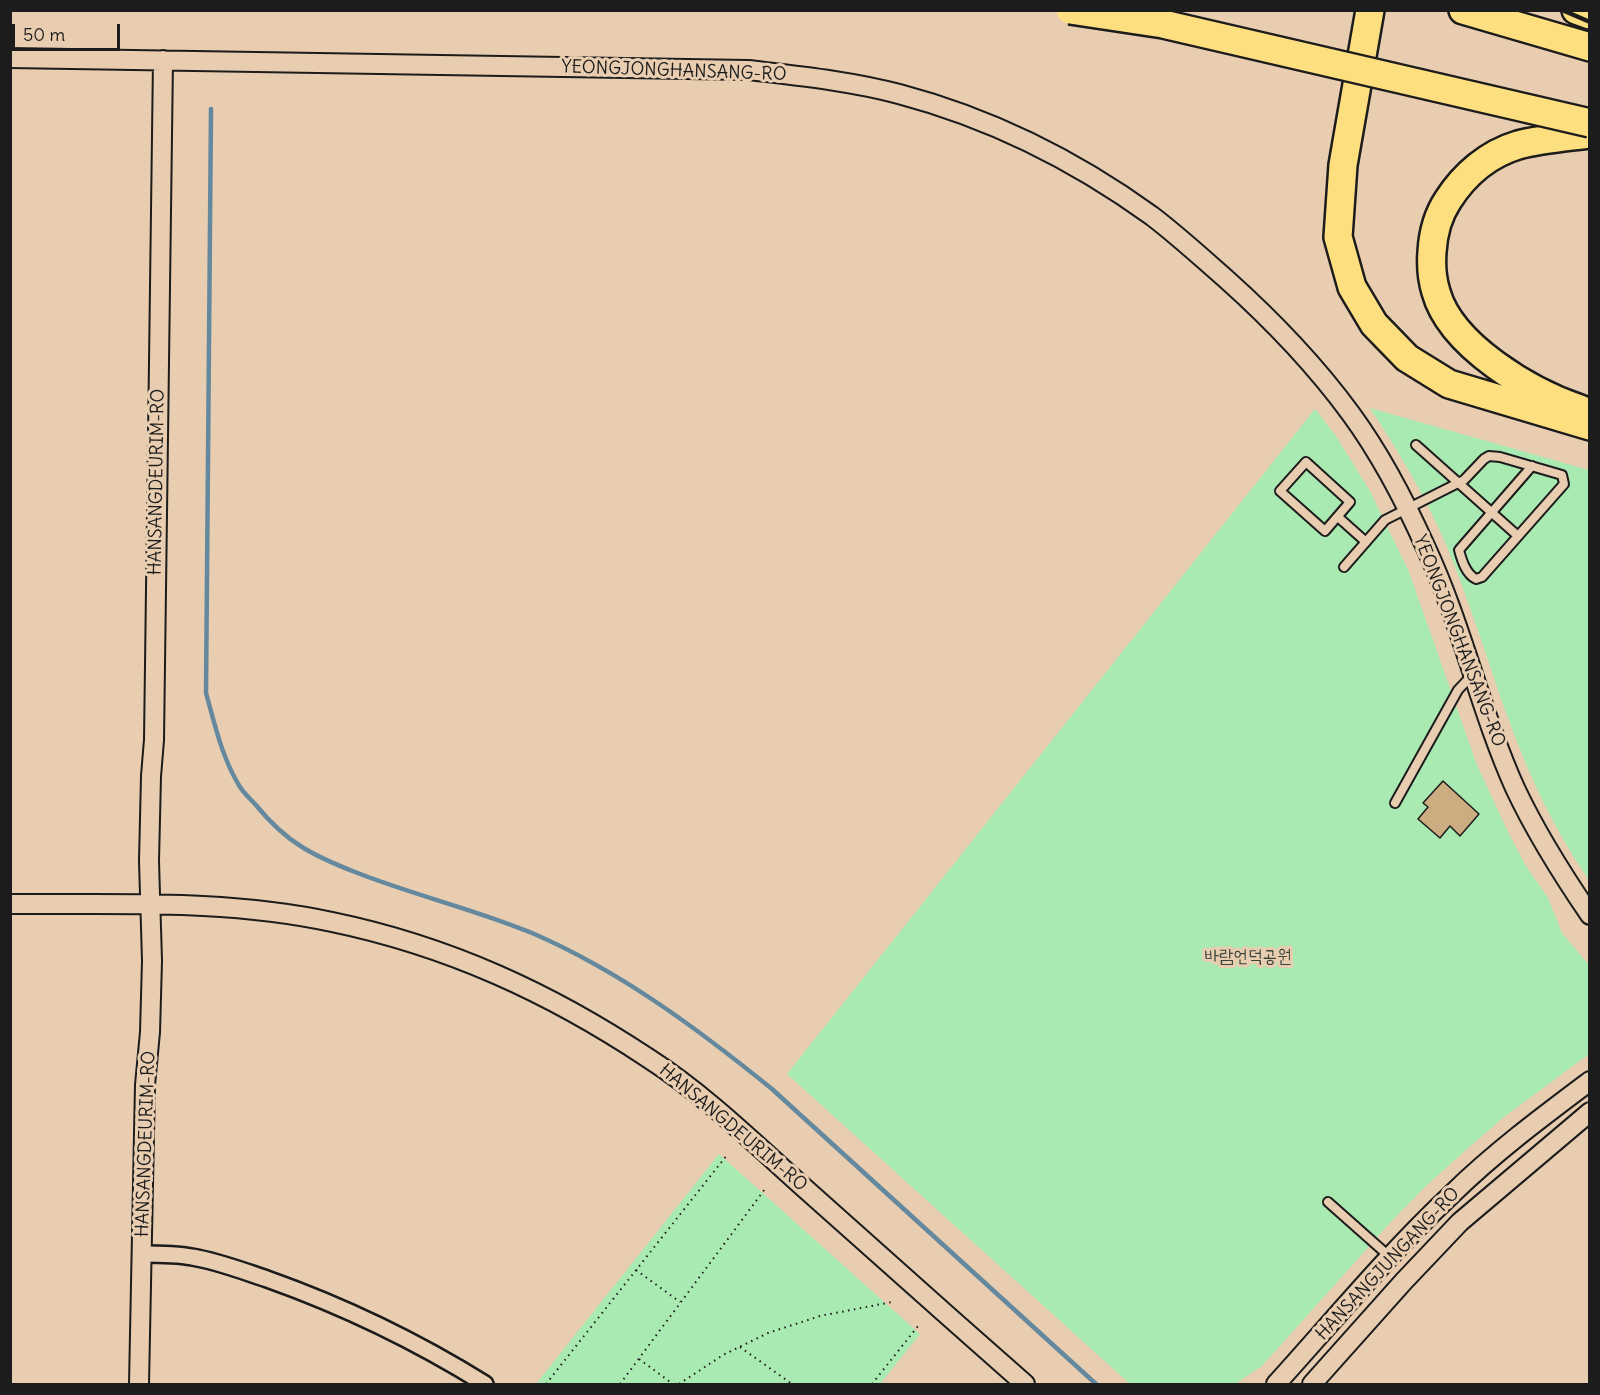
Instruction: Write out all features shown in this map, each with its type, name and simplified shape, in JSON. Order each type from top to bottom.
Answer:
[{"type":"highway","points":[[1070,10],[1163,24],[1590,123]]},
{"type":"highway","points":[[1370,10],[1343,165],[1338,237],[1352,286],[1374,324],[1407,358],[1449,384],[1590,426]]},
{"type":"highway","points":[[1463,10],[1590,47]]},
{"type":"highway","points":[[1576,10],[1590,15]]},
{"type":"highway","points":[[1590,134],[1517,145],[1478,166],[1459,183],[1442,208],[1432,238],[1431,267],[1436,293],[1448,317],[1466,340],[1487,358],[1522,382],[1565,404],[1590,412]]},
{"type":"street","name":"YEONGJONGHANSANG-RO","points":[[10,58],[748,70],[846,82],[901,94],[1002,130],[1088,173],[1152,217],[1195,251],[1258,308],[1316,369],[1352,416],[1386,469],[1428,552],[1514,786],[1543,841],[1590,915]]},
{"type":"street","name":"HANSANGDEURIM-RO","points":[[139,1384],[145,1085],[150,1032],[152,961],[149,861],[154,740],[163,60]]},
{"type":"street","name":"HANSANGDEURIM-RO","points":[[10,904],[150,904],[242,908],[331,921],[441,952],[502,976],[566,1007],[650,1059],[712,1106],[1025,1384]]},
{"type":"street","name":"HANSANGJUNGANG-RO","points":[[1276,1384],[1390,1257],[1453,1192],[1503,1148],[1590,1081]]},
{"type":"street","name":"HANSANGJUNGANG-RO","points":[[1312,1384],[1404,1281],[1461,1222],[1590,1112]]},
{"type":"street","points":[[142,1254],[195,1257],[318,1298],[422,1347],[484,1384]]},
{"type":"lane","points":[[1416,445],[1518,536]]},
{"type":"lane","points":[[1344,567],[1385,520],[1459,483],[1489,456],[1500,457],[1532,466],[1562,475],[1564,484],[1482,577],[1476,579],[1471,576],[1459,550],[1532,466]]},
{"type":"lane","points":[[1306,462],[1350,502],[1338,517],[1325,531],[1280,491],[1306,462]]},
{"type":"lane","points":[[1338,517],[1365,542]]},
{"type":"lane","points":[[1395,803],[1458,690],[1473,674]]},
{"type":"lane","points":[[1329,1202],[1390,1257]]},
{"type":"path","points":[[546,1384],[727,1155]]},
{"type":"path","points":[[620,1384],[765,1189]]},
{"type":"path","points":[[636,1270],[681,1303]]},
{"type":"path","points":[[679,1384],[701,1369],[768,1333],[801,1321],[849,1309],[892,1302]]},
{"type":"path","points":[[872,1384],[918,1326]]},
{"type":"path","points":[[740,1347],[792,1384]]},
{"type":"path","points":[[639,1359],[673,1384]]},
{"type":"green space","points":[[1370,408],[1589,470],[1589,880],[1560,834],[1528,769],[1457,572],[1431,511]]},
{"type":"green space","name":"바람언덕공원","points":[[1315,409],[1336,436],[1370,491],[1409,572],[1477,765],[1509,834],[1526,866],[1548,898],[1562,933],[1589,965],[1589,1054],[1504,1117],[1425,1187],[1262,1366],[1235,1384],[1130,1384],[787,1074]]},
{"type":"green space","points":[[719,1154],[920,1334],[880,1384],[536,1384]]},
{"type":"building","points":[[1443,781],[1479,814],[1460,836],[1450,826],[1440,838],[1418,819],[1428,807],[1423,803]]},
{"type":"waterway","points":[[211,109],[206,693],[224,753],[240,787],[277,827],[295,843],[314,854],[341,867],[532,933],[596,965],[687,1023],[772,1089],[1096,1384]]},
{"type":"railway","points":[[1562,10],[1590,22]]}]
